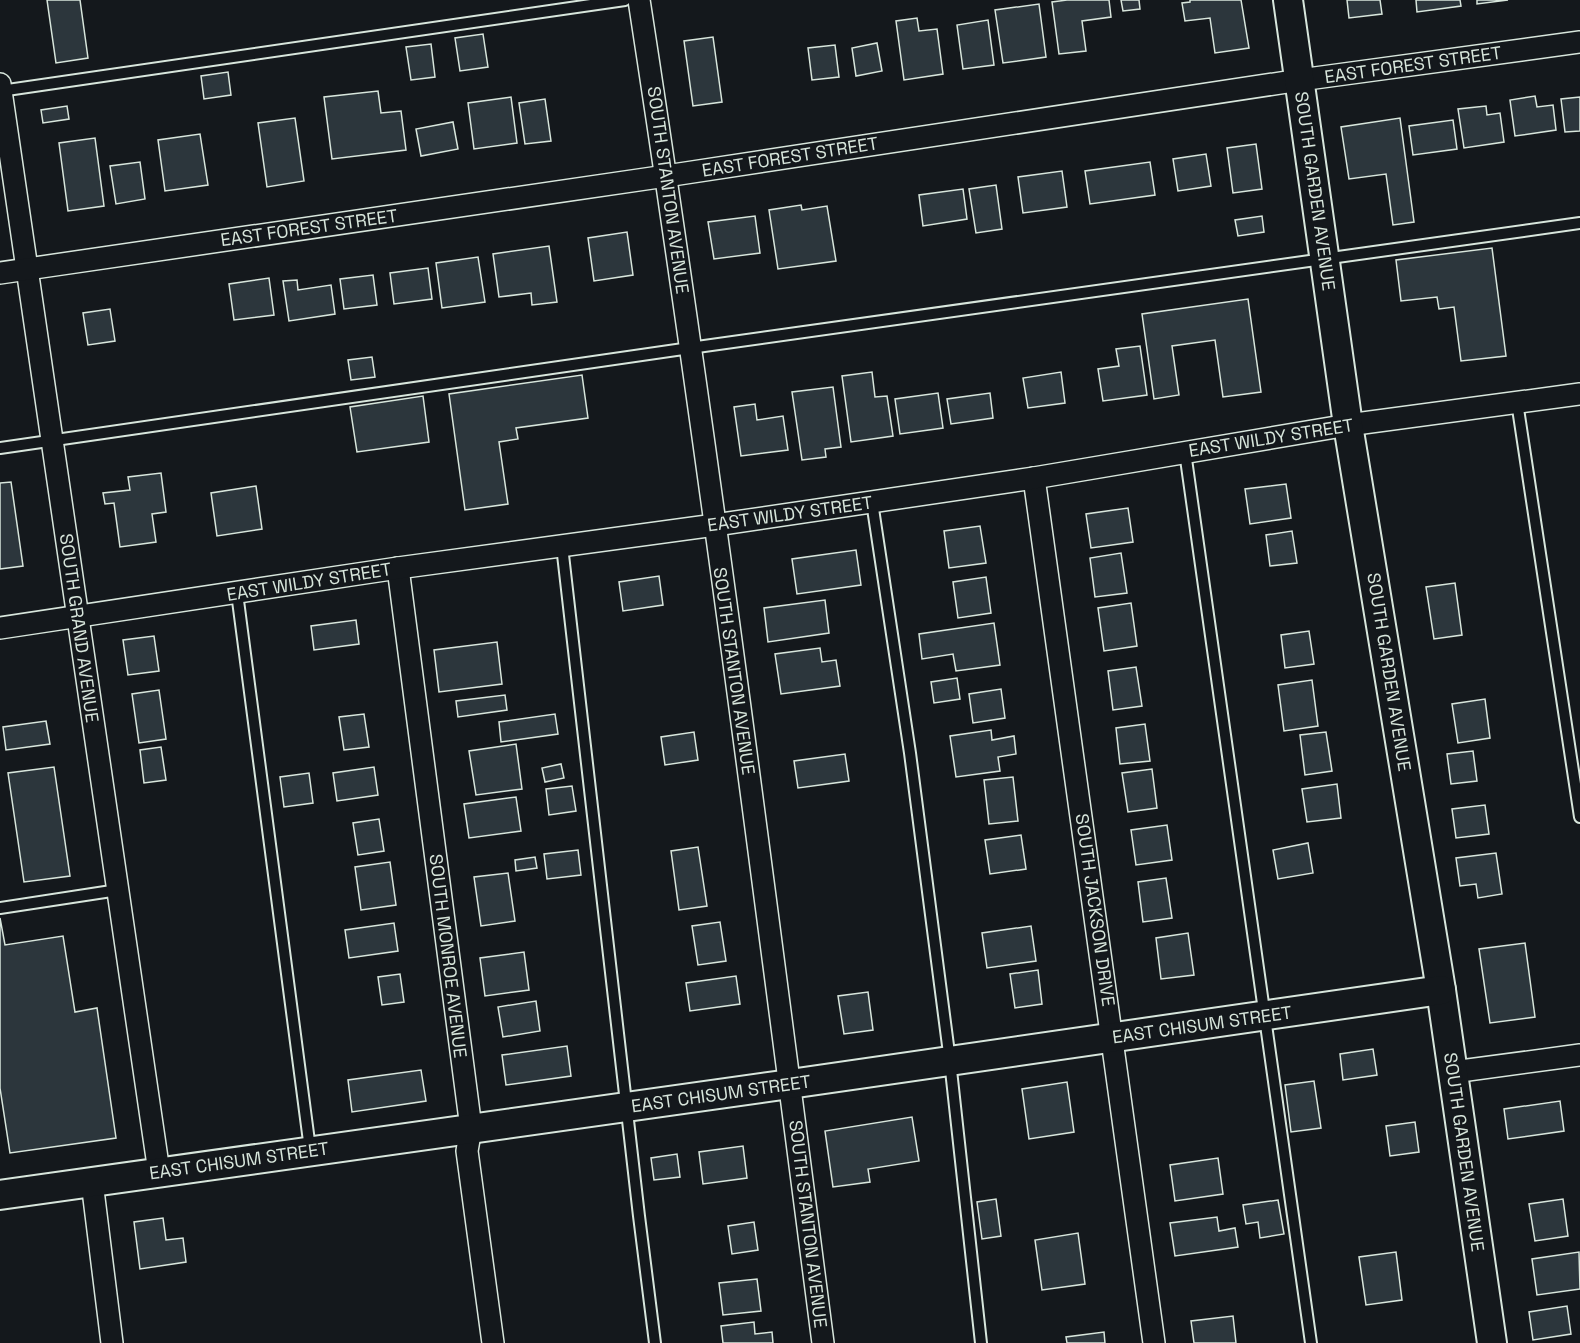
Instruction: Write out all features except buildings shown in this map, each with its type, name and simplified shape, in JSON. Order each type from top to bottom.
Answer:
[{"type":"street","name":"SOUTH STANTON AVENUE","points":[[639,0],[715,525],[823,1343]]},
{"type":"street","name":"SOUTH GARDEN AVENUE","points":[[1288,0],[1348,425],[1441,990],[1492,1343]]},
{"type":"street","name":"EAST FOREST STREET","points":[[0,273],[666,176],[1300,80],[1580,42]]},
{"type":"street","name":"SOUTH GRAND AVENUE","points":[[0,88],[159,1172]]},
{"type":"street","name":"EAST WILDY STREET","points":[[0,628],[398,568],[715,525],[1034,478],[1348,425],[1580,394]]},
{"type":"street","name":"SOUTH JACKSON DRIVE","points":[[1034,478],[1155,1343]]},
{"type":"street","name":"SOUTH MONROE AVENUE","points":[[398,568],[471,1128],[467,1151],[493,1343]]},
{"type":"street","name":"EAST CHISUM STREET","points":[[0,1195],[1441,990]]},
{"type":"street","points":[[1453,1072],[1580,1055]]},
{"type":"street","points":[[92,1182],[112,1343]]},
{"type":"lane","points":[[0,88],[625,0]]},
{"type":"lane","points":[[0,448],[1580,223]]},
{"type":"lane","points":[[1516,402],[1580,818]]},
{"type":"lane","points":[[1185,452],[1311,1343]]},
{"type":"lane","points":[[872,502],[910,753],[950,1061],[981,1343]]},
{"type":"lane","points":[[562,546],[655,1343]]},
{"type":"lane","points":[[237,593],[311,1151]]},
{"type":"lane","points":[[0,908],[118,890]]}]
